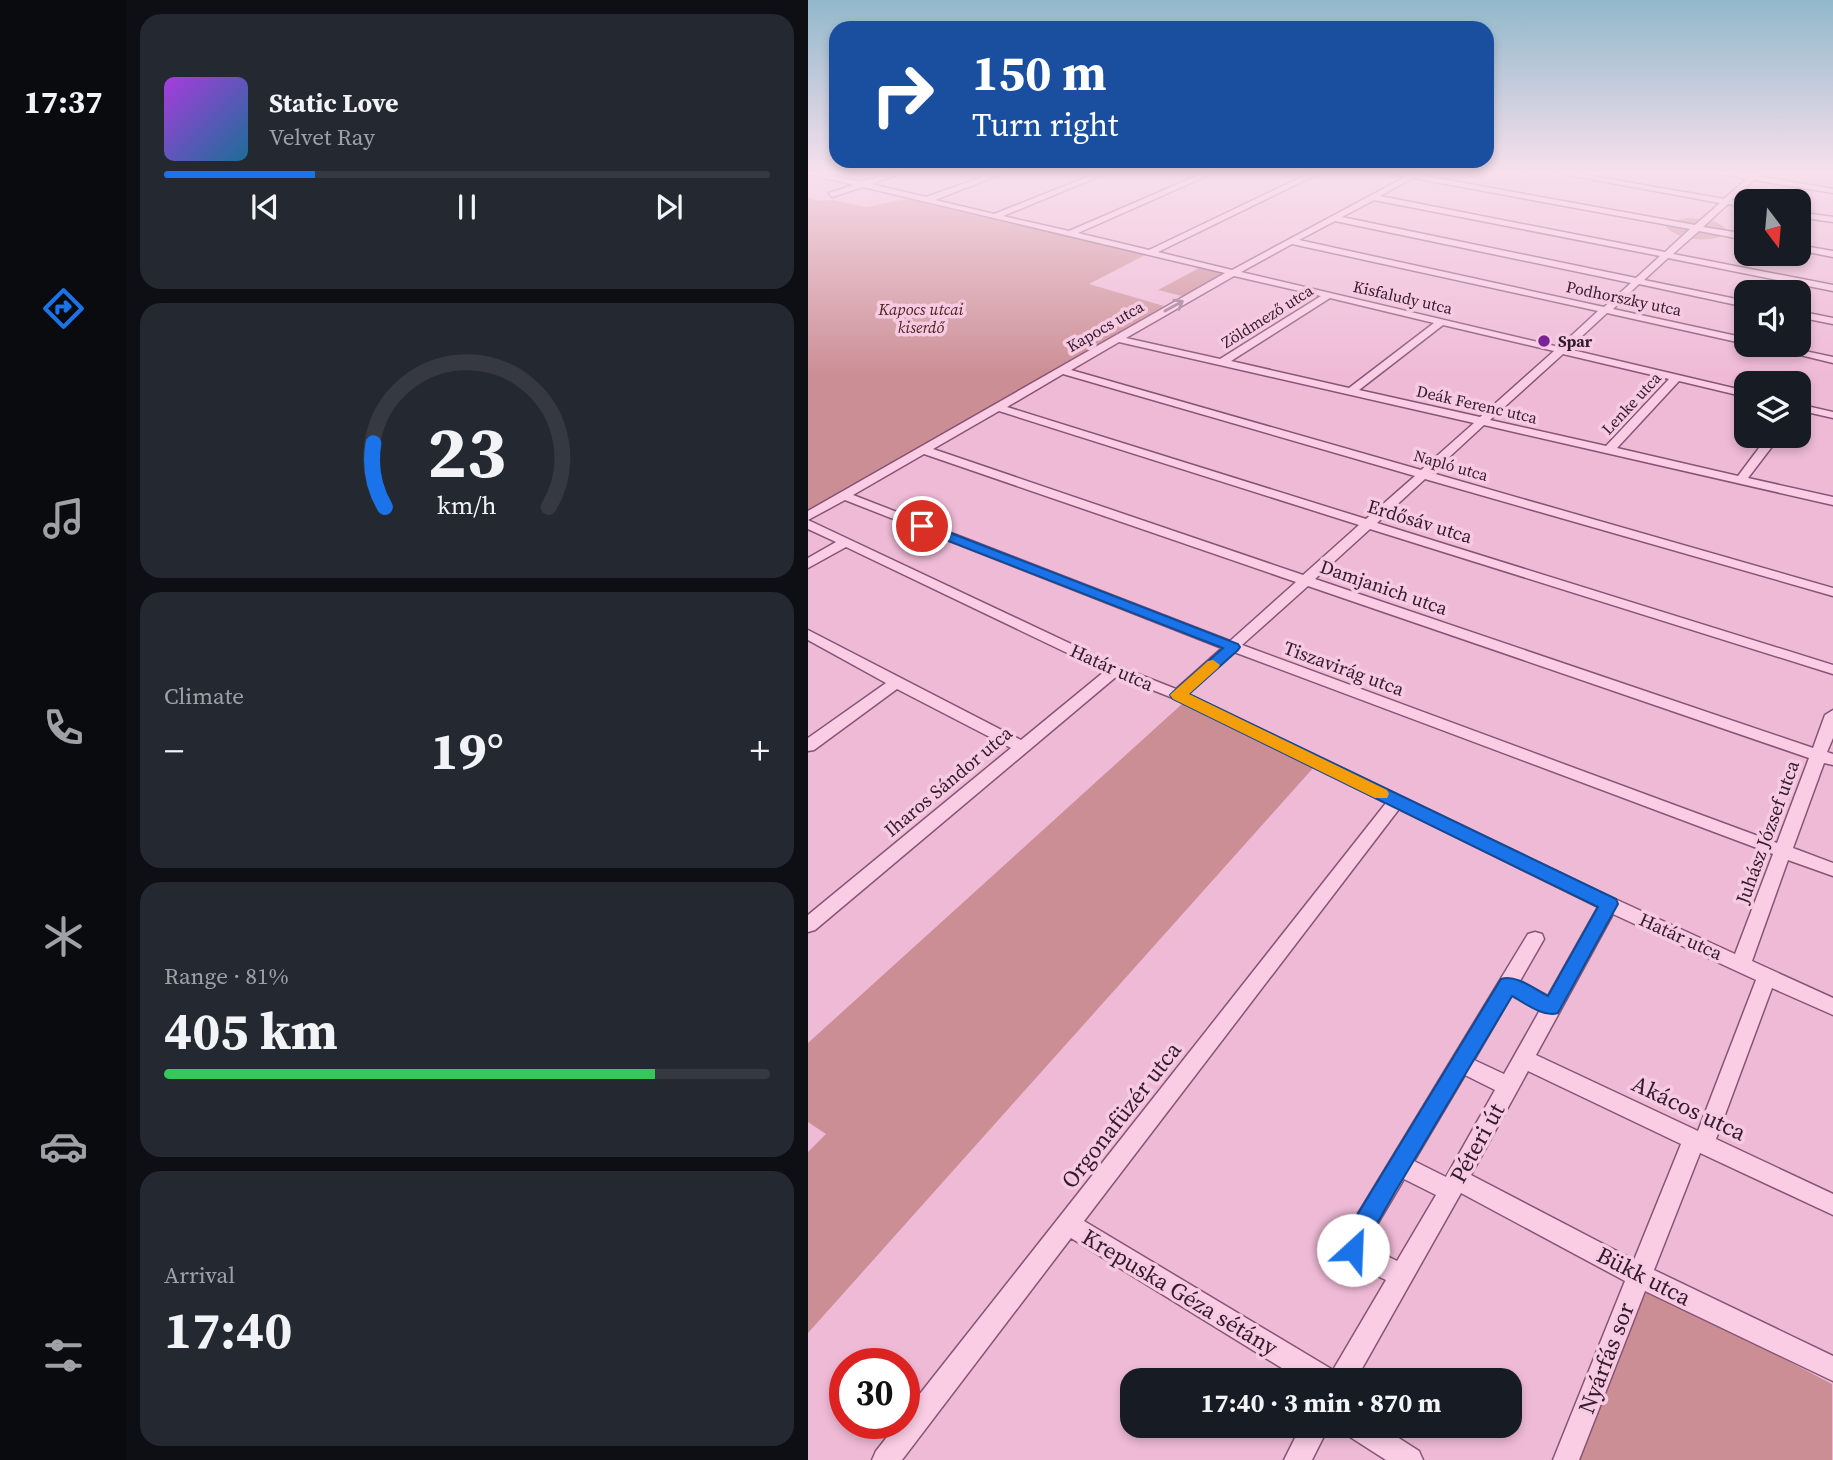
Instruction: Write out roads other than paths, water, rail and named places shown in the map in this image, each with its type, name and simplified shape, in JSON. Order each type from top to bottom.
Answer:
[{"type":"street","name":"Kisfaludy utca","points":[[1092,239],[1734,391]]},
{"type":"street","points":[[1150,253],[1179,239]]},
{"type":"street","name":"Kapocs utca","points":[[808,516],[1115,338],[1294,239]]},
{"type":"street","points":[[1436,239],[1734,301]]},
{"type":"street","points":[[1587,239],[1832,288]]},
{"type":"street","points":[[1178,695],[1559,349],[1685,239]]},
{"type":"street","name":"Podhorszky utca","points":[[1291,241],[1734,338]]},
{"type":"street","points":[[1811,250],[1832,254]]},
{"type":"street","name":"Zöldmező utca","points":[[1221,363],[1329,295]]},
{"type":"street","points":[[1811,317],[1832,321]]},
{"type":"street","points":[[1350,391],[1440,322]]},
{"type":"street","name":"Deák Ferenc utca","points":[[1115,338],[1832,501]]},
{"type":"street","points":[[1811,355],[1832,360]]},
{"type":"street","name":"Napló utca","points":[[1060,370],[1832,592]]},
{"type":"street","name":"Lenke utca","points":[[1609,450],[1676,378]]},
{"type":"street","name":"Erdősáv utca","points":[[996,407],[1832,670]]},
{"type":"street","points":[[1811,410],[1832,415]]},
{"type":"street","points":[[1740,481],[1765,448]]},
{"type":"street","name":"Damjanich utca","points":[[923,450],[1825,757]]},
{"type":"street","name":"Tiszavirág utca","points":[[845,496],[1233,647],[1832,870]]},
{"type":"street","name":"Határ utca","points":[[808,524],[1115,670],[1178,695],[1609,904],[1832,1007]]},
{"type":"street","points":[[808,564],[846,542]]},
{"type":"street","points":[[808,634],[896,683],[1022,747]]},
{"type":"street","name":"Iharos Sándor utca","points":[[808,925],[1115,670]]},
{"type":"street","points":[[808,746],[896,683]]},
{"type":"street","name":"Juhász József utca","points":[[1741,964],[1783,851],[1825,757],[1832,715]]},
{"type":"street","name":"Orgonafüzér utca","points":[[885,1460],[1396,801]]},
{"type":"street","name":"Péteri út","points":[[1349,1368],[1454,1185],[1609,904]]},
{"type":"street","points":[[1402,1276],[1357,1255],[1353,1250],[1353,1243],[1535,939]]},
{"type":"street","name":"Nyárfás sor","points":[[1566,1460],[1638,1275],[1699,1141],[1767,976]]},
{"type":"street","points":[[1508,984],[1551,1007]]},
{"type":"street","name":"Akácos utca","points":[[1523,1059],[1832,1205]]},
{"type":"street","points":[[1460,1063],[1508,1086]]},
{"type":"street","name":"Bükk utca","points":[[1399,1165],[1454,1185],[1832,1369]]},
{"type":"street","name":"Krepuska Géza sétány","points":[[1069,1224],[1306,1368]]},
{"type":"street","points":[[1297,1460],[1309,1438]]},
{"type":"street","points":[[1375,1438],[1409,1460]]},
{"type":"place","name":"Spar","points":[[1544,341]]},
{"type":"park label","name":"Kapocs utcai kiserdő","points":[[921,318]]}]
